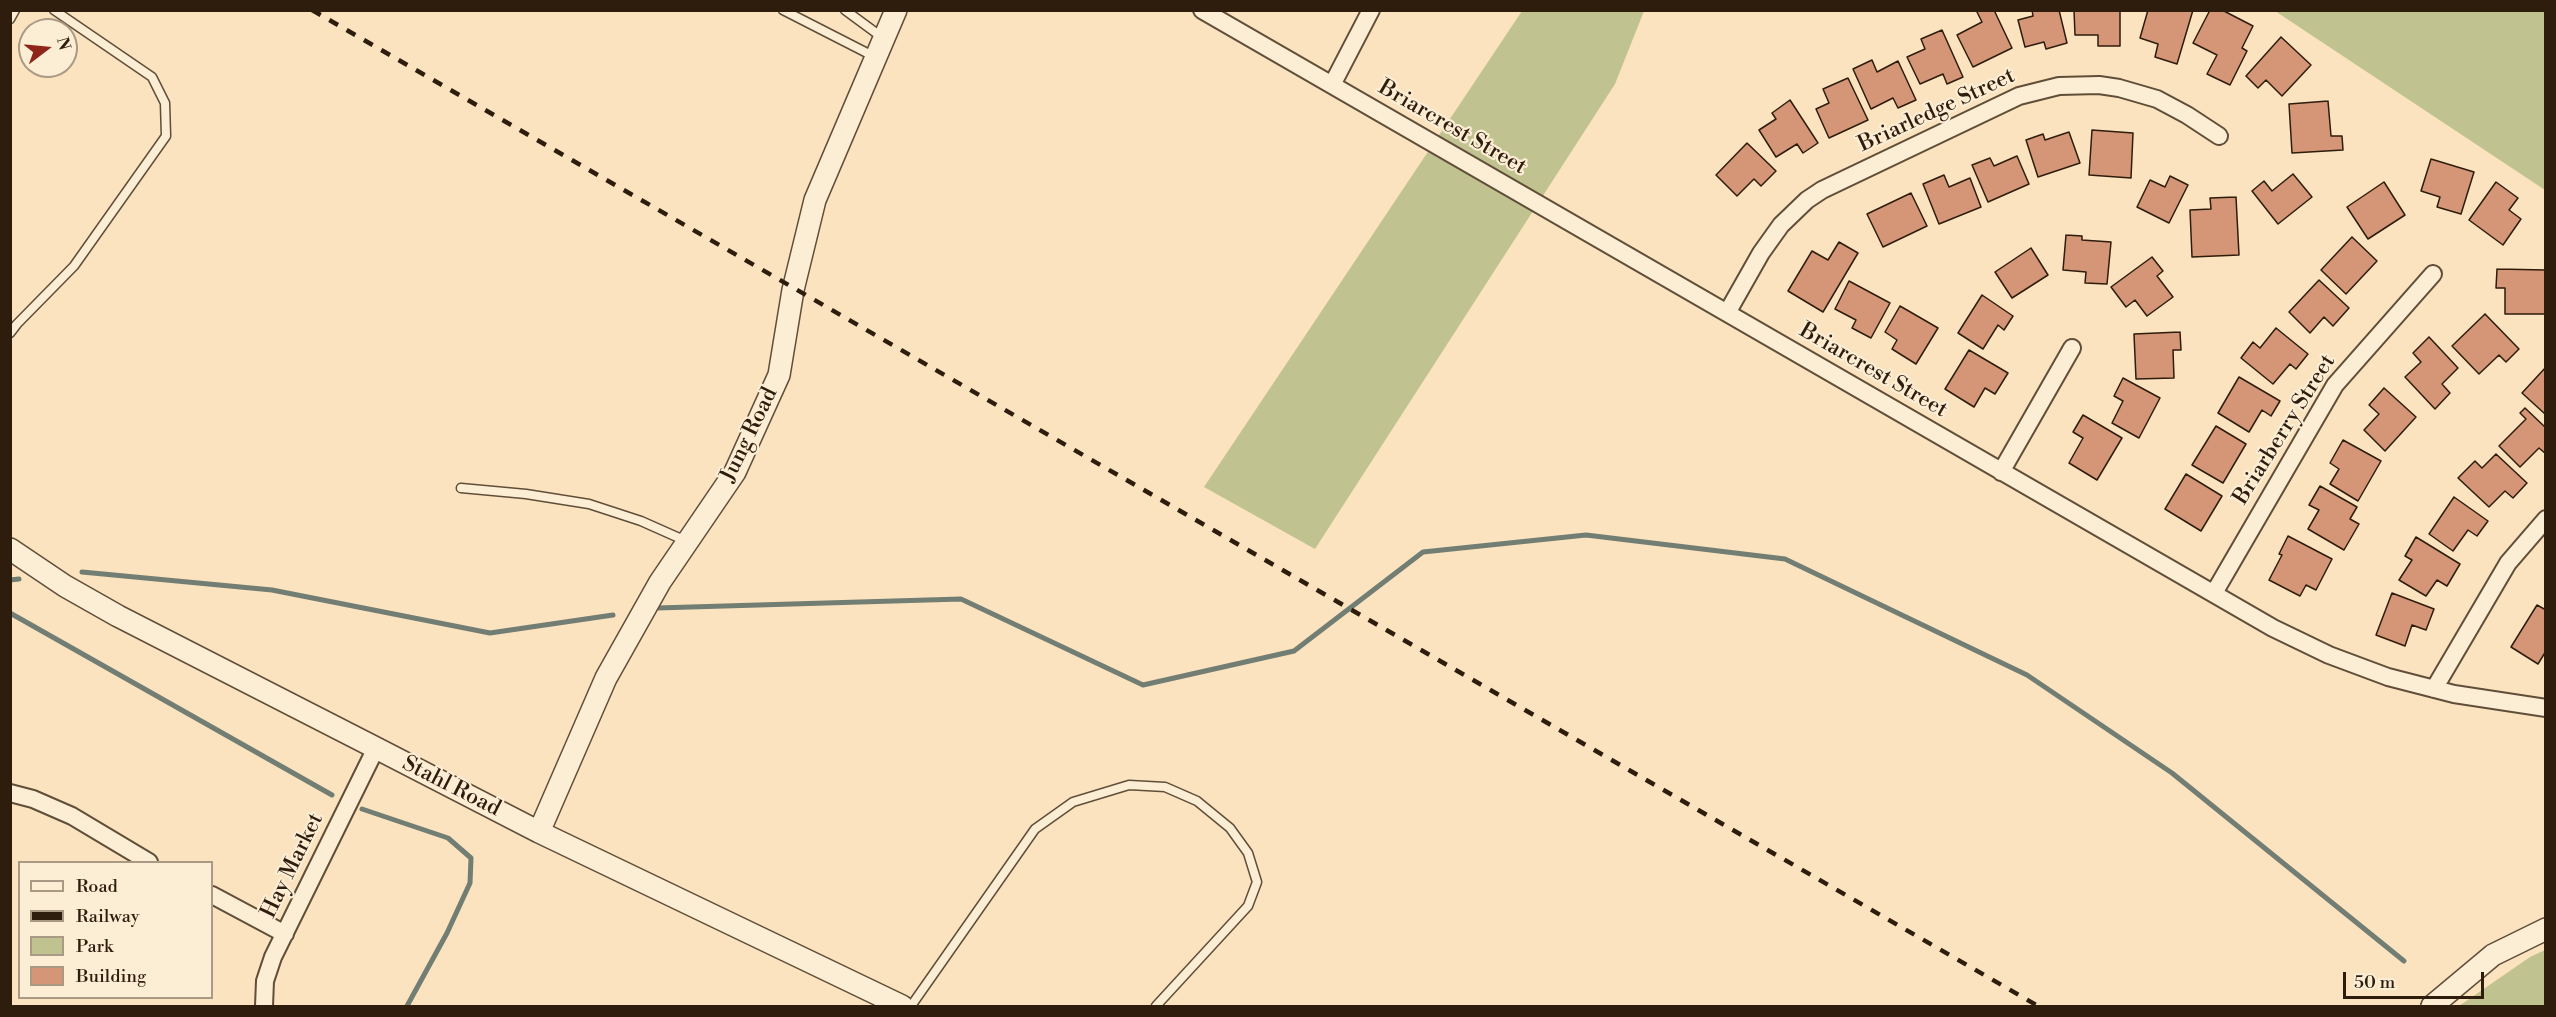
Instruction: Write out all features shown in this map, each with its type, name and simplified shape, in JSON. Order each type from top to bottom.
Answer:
[{"type":"street","name":"Jung Road","points":[[539,832],[606,678],[660,582],[735,472],[779,375],[804,236],[815,200],[896,10]]},
{"type":"street","name":"Briarcrest Street","points":[[1202,10],[2273,627],[2329,655],[2388,677],[2434,689],[2546,708]]},
{"type":"street","points":[[1332,85],[1371,10]]},
{"type":"street","name":"Briarledge Street","points":[[1727,313],[1761,253],[1781,225],[1807,200],[1822,190],[2019,96],[2059,86],[2099,85],[2119,88],[2157,99],[2219,136]]},
{"type":"street","name":"Briarberry Street","points":[[2214,593],[2335,385],[2433,274]]},
{"type":"street","points":[[2001,472],[2072,348]]},
{"type":"street","points":[[2434,689],[2508,563],[2546,519]]},
{"type":"street","name":"Stahl Road","points":[[10,549],[65,586],[118,616],[539,832],[902,1006]]},
{"type":"street","name":"Hay Market","points":[[264,1006],[265,981],[273,957],[376,748]]},
{"type":"street","points":[[10,793],[33,799],[72,816],[147,861]]},
{"type":"street","points":[[213,896],[285,934]]},
{"type":"street","points":[[2432,1006],[2493,955],[2546,929]]},
{"type":"lane","points":[[10,19],[15,10]]},
{"type":"lane","points":[[10,333],[16,324],[74,266],[166,136],[165,103],[152,77],[54,10]]},
{"type":"lane","points":[[783,10],[879,48]]},
{"type":"lane","points":[[845,10],[879,48]]},
{"type":"lane","points":[[461,488],[526,494],[589,504],[641,521],[687,541]]},
{"type":"lane","points":[[911,1006],[1035,829],[1073,802],[1129,785],[1165,787],[1197,801],[1230,828],[1248,853],[1257,882],[1248,906],[1156,1006]]},
{"type":"green space","points":[[1522,11],[1644,11],[1615,84],[1315,549],[1204,487]]},
{"type":"green space","points":[[2275,11],[2545,11],[2545,190]]},
{"type":"green space","points":[[2545,950],[2545,1006],[2459,1006],[2530,957]]},
{"type":"building","points":[[1994,10],[2012,48],[1973,67],[1957,35],[1982,22],[1977,12]]},
{"type":"building","points":[[2032,10],[2059,10],[2067,43],[2046,49],[2044,42],[2025,47],[2018,20],[2033,16]]},
{"type":"building","points":[[2074,10],[2120,10],[2120,46],[2098,46],[2098,35],[2075,35]]},
{"type":"building","points":[[2148,10],[2193,10],[2177,64],[2155,57],[2158,44],[2140,38]]},
{"type":"building","points":[[2210,10],[2222,10],[2253,26],[2242,48],[2247,51],[2230,85],[2207,74],[2217,55],[2193,43]]},
{"type":"building","points":[[1942,30],[1963,77],[1947,84],[1943,74],[1920,84],[1907,57],[1925,49],[1921,39]]},
{"type":"building","points":[[2281,37],[2311,65],[2282,96],[2266,80],[2258,88],[2246,76]]},
{"type":"building","points":[[1872,60],[1877,72],[1898,61],[1916,100],[1898,108],[1893,98],[1871,109],[1853,69]]},
{"type":"building","points":[[1848,78],[1868,120],[1829,138],[1816,109],[1829,103],[1823,89]]},
{"type":"building","points":[[1790,100],[1818,143],[1803,153],[1797,144],[1776,157],[1759,130],[1776,119],[1772,113]]},
{"type":"building","points":[[2328,101],[2331,136],[2342,136],[2343,150],[2292,153],[2289,104]]},
{"type":"building","points":[[2092,130],[2133,133],[2131,178],[2089,175]]},
{"type":"building","points":[[2069,132],[2080,163],[2038,177],[2026,140],[2043,134],[2045,140]]},
{"type":"building","points":[[1747,143],[1776,171],[1761,186],[1754,179],[1737,196],[1716,175]]},
{"type":"building","points":[[2017,156],[2029,184],[1988,202],[1972,165],[1990,158],[1994,166]]},
{"type":"building","points":[[2431,159],[2474,172],[2461,214],[2437,207],[2440,197],[2421,191]]},
{"type":"building","points":[[2293,174],[2312,197],[2278,224],[2252,191],[2264,181],[2272,191]]},
{"type":"building","points":[[1944,175],[1949,187],[1970,178],[1981,207],[1939,224],[1923,184]]},
{"type":"building","points":[[2170,176],[2188,185],[2169,223],[2137,207],[2150,180],[2165,187]]},
{"type":"building","points":[[2384,182],[2405,215],[2368,239],[2347,207]]},
{"type":"building","points":[[2496,182],[2518,198],[2509,210],[2521,219],[2503,245],[2469,220]]},
{"type":"building","points":[[1911,193],[1927,226],[1883,247],[1867,214]]},
{"type":"building","points":[[2236,197],[2239,255],[2192,257],[2190,210],[2211,209],[2210,198]]},
{"type":"building","points":[[2066,235],[2082,236],[2082,240],[2111,242],[2107,284],[2085,283],[2086,272],[2063,270]]},
{"type":"building","points":[[2352,237],[2377,261],[2346,294],[2321,270]]},
{"type":"building","points":[[1839,242],[1858,253],[1823,312],[1788,291],[1812,251],[1828,260]]},
{"type":"building","points":[[2031,248],[2048,275],[2012,298],[1995,272]]},
{"type":"building","points":[[2152,257],[2163,271],[2157,276],[2173,297],[2147,316],[2135,300],[2126,307],[2111,287]]},
{"type":"building","points":[[2497,269],[2546,270],[2546,314],[2505,314],[2505,288],[2496,288]]},
{"type":"building","points":[[2319,280],[2349,308],[2333,326],[2324,317],[2310,333],[2289,312]]},
{"type":"building","points":[[1849,281],[1890,303],[1871,338],[1852,328],[1856,320],[1835,309]]},
{"type":"building","points":[[1982,295],[2013,316],[2004,330],[1998,325],[1983,349],[1958,333]]},
{"type":"building","points":[[1900,306],[1938,328],[1916,364],[1892,349],[1897,340],[1885,332]]},
{"type":"building","points":[[2485,314],[2519,349],[2506,362],[2499,355],[2479,374],[2452,346]]},
{"type":"building","points":[[2276,328],[2308,354],[2296,369],[2290,364],[2273,384],[2241,358],[2253,342],[2260,348]]},
{"type":"building","points":[[2180,332],[2181,350],[2173,350],[2174,378],[2136,379],[2134,334]]},
{"type":"building","points":[[2429,337],[2458,368],[2442,384],[2450,393],[2435,409],[2405,377],[2421,362],[2413,353]]},
{"type":"building","points":[[1969,350],[2008,373],[1995,394],[1985,388],[1974,407],[1945,389]]},
{"type":"building","points":[[2546,367],[2546,413],[2545,414],[2522,393]]},
{"type":"building","points":[[2239,377],[2280,401],[2271,416],[2262,410],[2249,432],[2218,413]]},
{"type":"building","points":[[2123,378],[2160,398],[2139,438],[2112,423],[2123,401],[2114,396]]},
{"type":"building","points":[[2384,388],[2416,417],[2385,451],[2364,430],[2379,414],[2369,405]]},
{"type":"building","points":[[2525,408],[2546,428],[2546,454],[2539,448],[2520,467],[2499,446],[2526,419],[2520,413]]},
{"type":"building","points":[[2083,415],[2122,438],[2097,480],[2069,463],[2083,438],[2073,432]]},
{"type":"building","points":[[2216,426],[2246,444],[2223,483],[2192,465]]},
{"type":"building","points":[[2343,440],[2381,461],[2358,501],[2330,484],[2339,469],[2330,463]]},
{"type":"building","points":[[2496,454],[2527,483],[2513,498],[2505,491],[2489,507],[2458,478],[2475,461],[2482,468]]},
{"type":"building","points":[[2186,474],[2222,496],[2201,531],[2165,509]]},
{"type":"building","points":[[2320,486],[2357,507],[2350,519],[2359,524],[2344,550],[2308,529],[2319,510],[2309,505]]},
{"type":"building","points":[[2454,497],[2488,521],[2477,536],[2468,530],[2453,551],[2429,534]]},
{"type":"building","points":[[2288,536],[2332,559],[2316,590],[2306,585],[2300,596],[2269,580],[2282,555],[2279,554]]},
{"type":"building","points":[[2416,537],[2460,564],[2447,586],[2437,580],[2426,596],[2399,580],[2412,560],[2405,556]]},
{"type":"building","points":[[2392,593],[2434,609],[2426,630],[2412,625],[2405,646],[2376,635]]},
{"type":"building","points":[[2537,605],[2546,610],[2546,651],[2538,664],[2511,647]]},
{"type":"waterway","points":[[657,608],[961,599],[1143,685],[1294,651],[1423,552],[1586,535],[1785,559],[2027,675],[2172,773],[2404,961]]},
{"type":"waterway","points":[[82,572],[272,590],[490,633],[613,615]]},
{"type":"waterway","points":[[10,580],[19,579]]},
{"type":"waterway","points":[[10,613],[332,795]]},
{"type":"waterway","points":[[362,809],[448,838],[471,858],[470,883],[447,933],[407,1006]]},
{"type":"railway","points":[[312,10],[2038,1006]]}]
